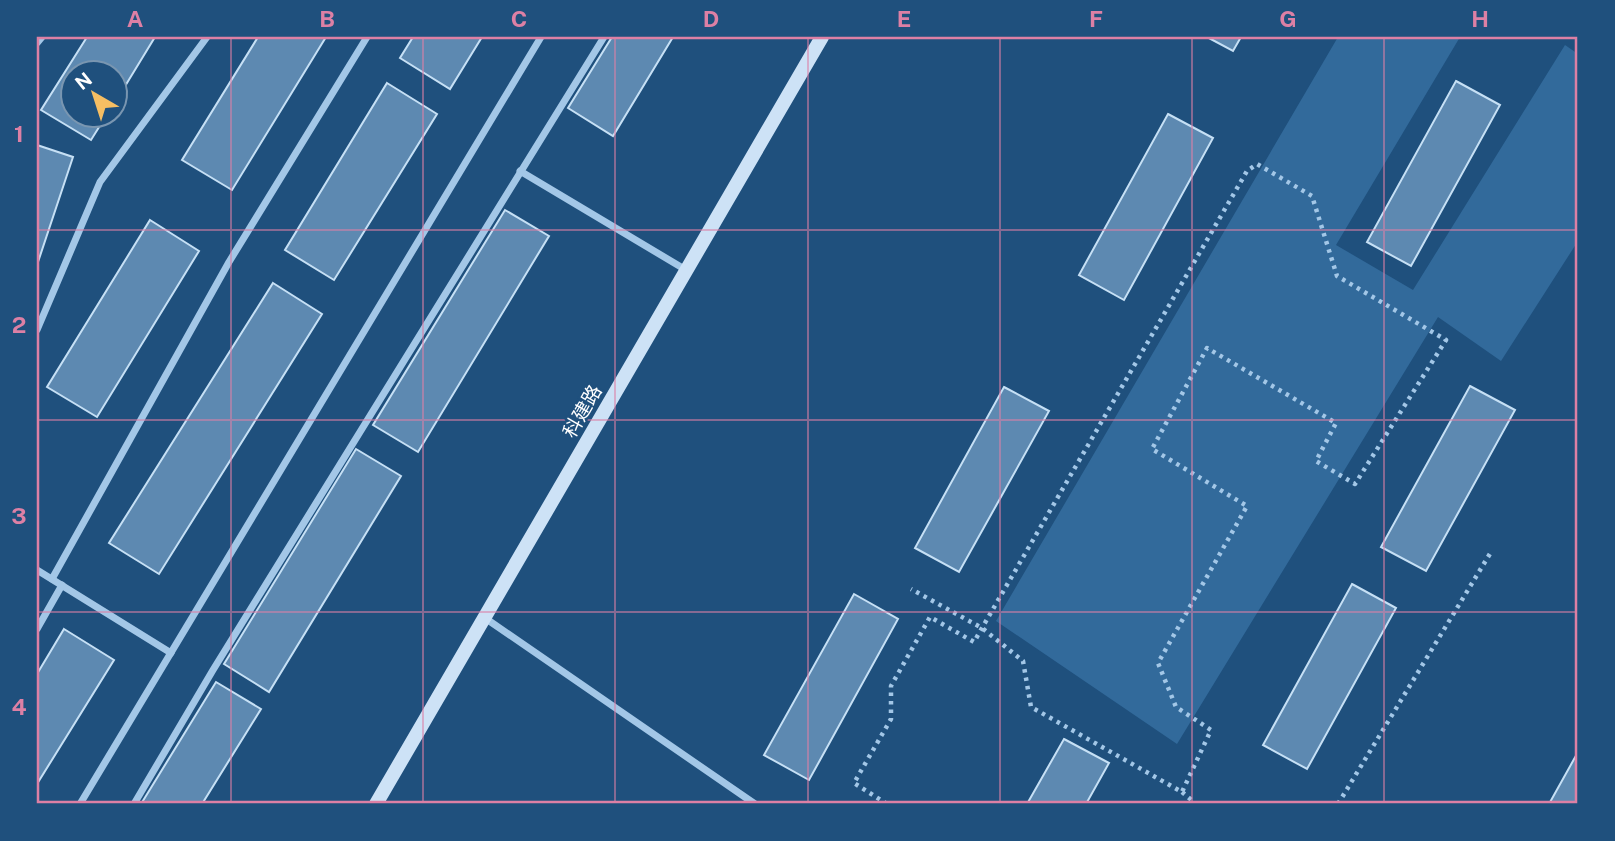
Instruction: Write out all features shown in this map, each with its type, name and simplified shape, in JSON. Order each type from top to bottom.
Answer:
[{"type":"main road","name":"科建路","points":[[376,804],[822,37]]},
{"type":"street","points":[[37,43],[42,37]]},
{"type":"street","points":[[37,330],[100,182],[206,37]]},
{"type":"street","points":[[52,579],[229,262],[367,37]]},
{"type":"street","points":[[80,804],[541,37]]},
{"type":"street","points":[[134,804],[604,37]]},
{"type":"street","points":[[520,171],[686,271]]},
{"type":"street","points":[[37,570],[171,653]]},
{"type":"street","points":[[37,629],[62,585]]},
{"type":"street","points":[[484,618],[755,804]]},
{"type":"path","points":[[887,804],[853,783],[891,719],[891,686],[929,617],[974,642],[1247,171],[1257,164],[1312,196],[1337,275],[1446,340],[1355,484],[1316,461],[1336,423],[1207,348],[1152,449],[1247,506],[1158,663],[1176,707],[1211,730],[1182,792]]},
{"type":"path","points":[[1338,804],[1491,552]]},
{"type":"path","points":[[911,589],[982,628],[1023,661],[1031,707],[1182,792],[1196,804]]},
{"type":"shaded area","points":[[1338,37],[1460,37],[1336,245],[1413,290],[1565,45],[1578,54],[1578,241],[1501,361],[1438,317],[1177,744],[996,621]]},
{"type":"building","points":[[87,37],[155,37],[130,78],[130,60],[73,60]]},
{"type":"building","points":[[258,37],[326,37],[232,190],[182,160]]},
{"type":"building","points":[[413,37],[482,37],[450,89],[400,58]]},
{"type":"building","points":[[612,37],[673,37],[613,136],[568,108]]},
{"type":"building","points":[[1207,37],[1241,37],[1233,51]]},
{"type":"building","points":[[60,80],[60,121],[41,110]]},
{"type":"building","points":[[1456,81],[1500,105],[1411,266],[1367,242]]},
{"type":"building","points":[[387,83],[437,114],[334,280],[285,250]]},
{"type":"building","points":[[1168,114],[1213,138],[1124,300],[1079,275]]},
{"type":"building","points":[[74,130],[97,130],[91,140]]},
{"type":"building","points":[[37,145],[73,157],[37,265]]},
{"type":"building","points":[[505,210],[549,236],[418,452],[373,425]]},
{"type":"building","points":[[150,220],[199,251],[97,417],[47,387]]},
{"type":"building","points":[[273,283],[322,314],[159,574],[109,543]]},
{"type":"building","points":[[1470,386],[1515,410],[1426,571],[1381,547]]},
{"type":"building","points":[[1004,387],[1049,411],[959,572],[915,548]]},
{"type":"building","points":[[356,449],[401,476],[269,692],[224,664]]},
{"type":"building","points":[[1352,584],[1396,608],[1307,769],[1263,745]]},
{"type":"building","points":[[854,594],[898,619],[809,780],[764,755]]},
{"type":"building","points":[[64,629],[114,660],[37,784],[37,674]]},
{"type":"building","points":[[216,682],[261,709],[202,804],[141,804]]},
{"type":"building","points":[[1064,739],[1109,763],[1086,804],[1027,804]]},
{"type":"building","points":[[1578,752],[1578,804],[1549,804]]}]
